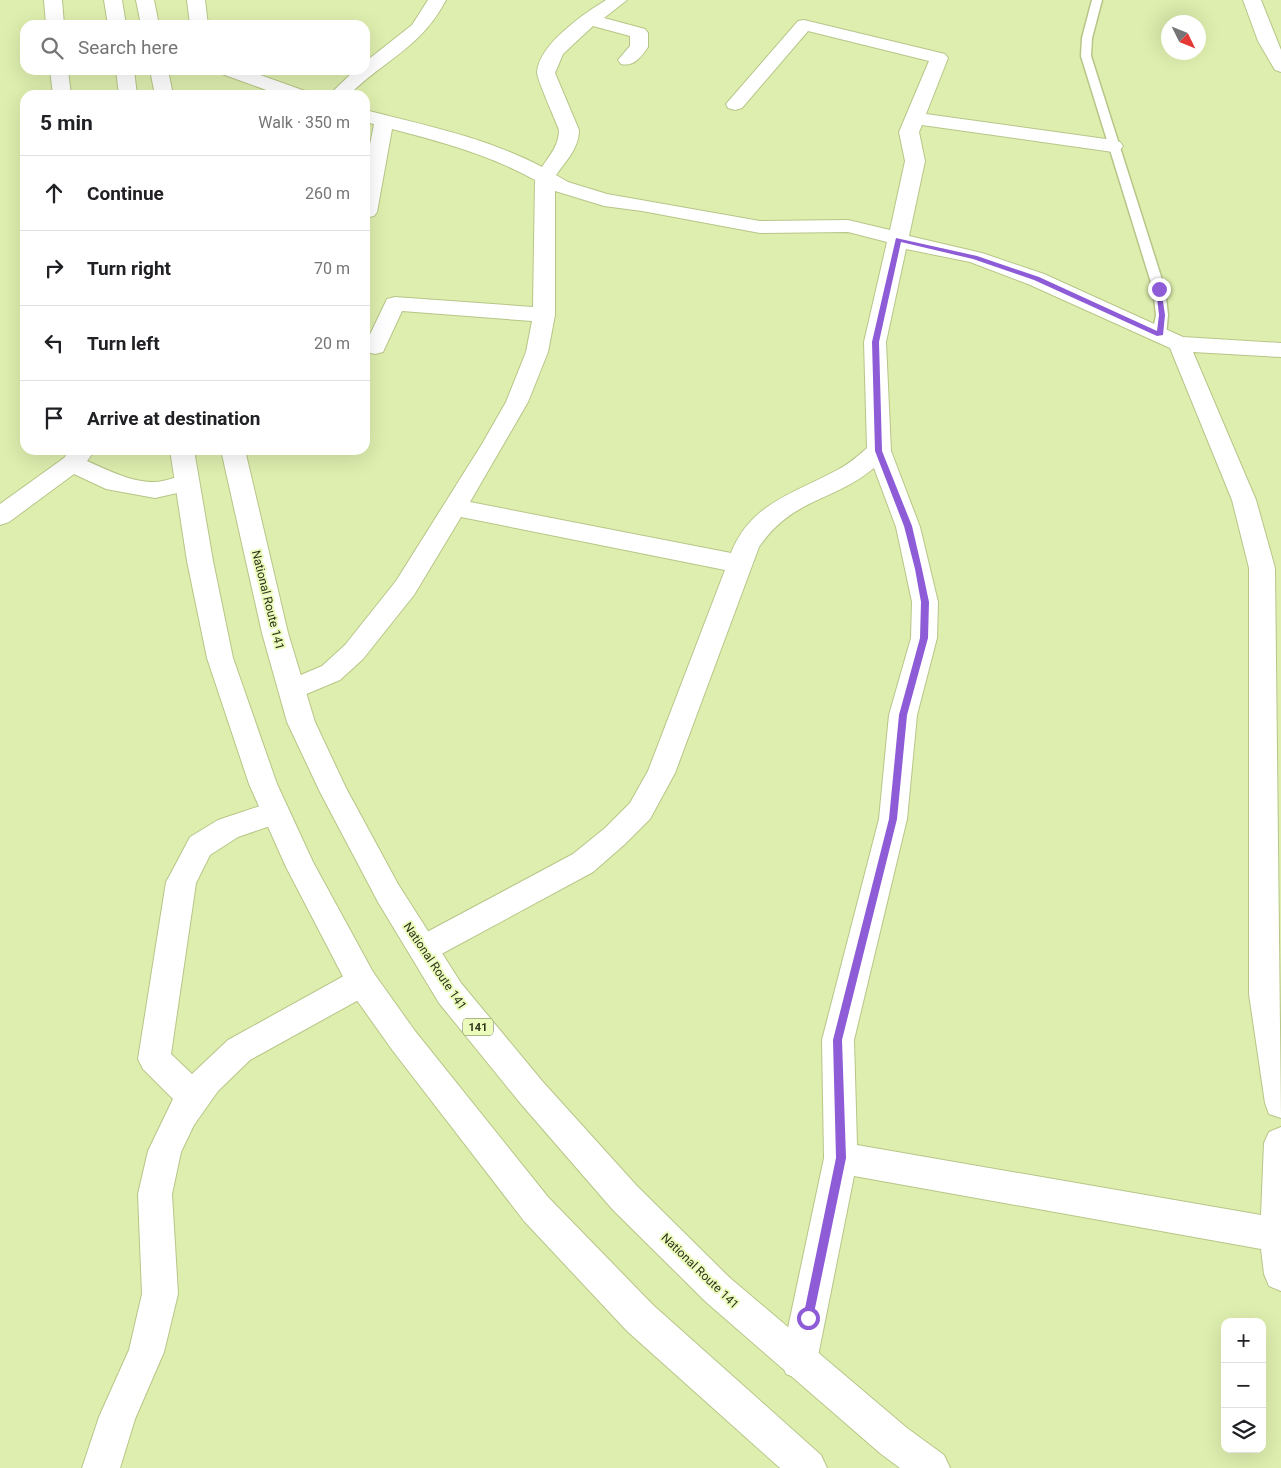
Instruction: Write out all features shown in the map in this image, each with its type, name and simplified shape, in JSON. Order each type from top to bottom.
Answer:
[{"type":"main road","points":[[53,0],[55,20]]},
{"type":"main road","points":[[113,0],[116,20]]},
{"type":"main road","points":[[144,0],[149,20]]},
{"type":"main road","points":[[196,0],[199,20]]},
{"type":"main road","points":[[370,66],[411,38],[426,22],[437,0]]},
{"type":"main road","points":[[292,690],[331,673],[354,652],[404,588],[494,445],[517,402],[537,352],[544,315],[545,177],[569,139],[569,130],[546,72],[547,65],[574,32],[590,18],[618,0]]},
{"type":"main road","points":[[1252,0],[1268,41],[1281,66]]},
{"type":"main road","points":[[590,18],[639,33],[639,47],[626,60]]},
{"type":"main road","points":[[736,104],[804,25],[939,58],[909,132],[915,161],[875,342],[879,451],[908,526],[925,602],[924,638],[903,715],[893,819],[838,1040],[841,1158],[799,1361]]},
{"type":"main road","points":[[60,75],[61,90]]},
{"type":"main road","points":[[126,75],[127,90]]},
{"type":"main road","points":[[160,75],[163,90]]},
{"type":"main road","points":[[244,75],[284,90]]},
{"type":"main road","points":[[342,90],[358,75]]},
{"type":"main road","points":[[370,172],[374,118],[466,143],[517,162],[561,186],[604,200],[642,205],[760,227],[848,226],[873,231],[898,240],[975,258],[1036,279],[1169,340],[1281,350]]},
{"type":"main road","points":[[915,118],[1113,146]]},
{"type":"main road","points":[[375,347],[395,304],[544,315]]},
{"type":"main road","points":[[1169,340],[1244,500],[1271,598],[1272,807],[1265,994],[1281,1103]]},
{"type":"main road","points":[[423,949],[583,863],[615,836],[640,811],[661,773],[750,539],[758,527],[772,514],[792,500],[849,474],[879,451]]},
{"type":"main road","points":[[183,455],[186,483],[220,658],[263,784],[275,813],[301,867],[362,982],[409,1048],[536,1209],[640,1318],[754,1422],[808,1468]]},
{"type":"main road","name":"National Route 141","points":[[234,455],[275,633],[301,722],[334,792],[388,893],[450,993],[532,1093],[625,1198],[718,1290],[894,1441],[931,1468]]},
{"type":"main road","points":[[0,516],[78,457],[115,483],[154,490],[186,483]]},
{"type":"main road","points":[[455,507],[740,564]]},
{"type":"main road","points":[[194,1098],[154,1059],[181,882],[200,846],[228,828],[275,813]]},
{"type":"main road","points":[[101,1468],[117,1417],[146,1352],[160,1294],[155,1194],[165,1151],[182,1114],[207,1080],[239,1050],[362,982]]},
{"type":"main road","points":[[1281,1143],[1277,1235],[1281,1274]]},
{"type":"main road","points":[[841,1158],[1277,1235]]},
{"type":"lane","points":[[1097,0],[1087,38],[1086,56],[1159,289],[1162,315],[1169,340]]},
{"type":"route","points":[[808,1318],[841,1158],[838,1040],[874,888],[893,819],[903,715],[924,638],[925,602],[908,526],[879,451],[875,342],[898,240],[975,258],[1036,279],[1159,335],[1162,315],[1159,289]]}]
